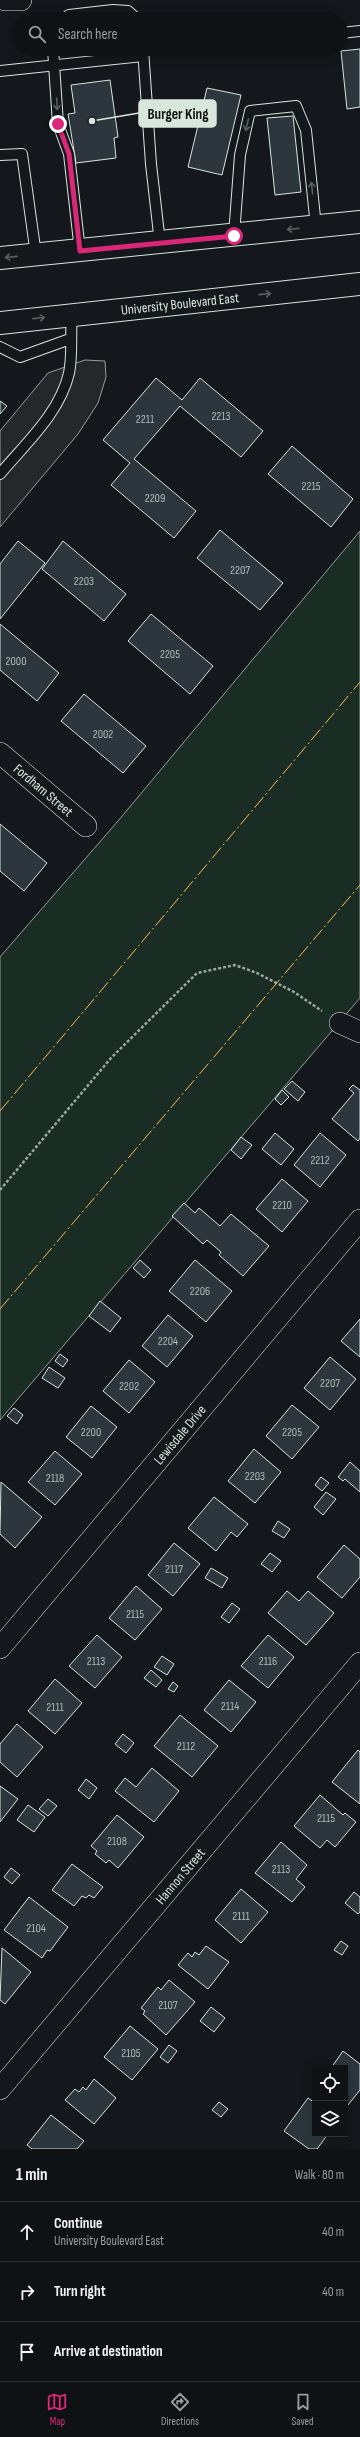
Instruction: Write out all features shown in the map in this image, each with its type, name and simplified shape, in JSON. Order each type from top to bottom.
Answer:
[{"type":"main road","points":[[0,258],[234,236],[360,222]]},
{"type":"main road","name":"University Boulevard East","points":[[0,323],[360,284]]},
{"type":"street","points":[[5,0],[22,0]]},
{"type":"street","name":"Fordham Street","points":[[0,754],[86,826]]},
{"type":"street","points":[[340,1023],[360,1032]]},
{"type":"street","name":"Lewisdale Drive","points":[[0,1648],[360,1220]]},
{"type":"street","name":"Hannon Street","points":[[0,2089],[360,1663]]},
{"type":"lane","points":[[95,12],[113,10],[129,12]]},
{"type":"lane","points":[[348,32],[360,31]]},
{"type":"lane","points":[[54,56],[58,124],[69,154],[80,251]]},
{"type":"lane","points":[[0,71],[116,56]]},
{"type":"lane","points":[[143,56],[160,243]]},
{"type":"lane","points":[[234,236],[240,155],[250,111],[296,106],[306,130],[316,227]]},
{"type":"lane","points":[[0,155],[22,154],[36,255]]},
{"type":"lane","points":[[0,474],[53,410],[62,394],[69,374],[72,315]]},
{"type":"lane","points":[[0,347],[20,357],[70,339]]},
{"type":"path","points":[[0,1190],[111,1058],[197,973],[234,965],[257,973],[294,992],[340,1023]]},
{"type":"green space","points":[[360,531],[360,998],[0,1420],[0,957],[118,821]]},
{"type":"shaded area","points":[[85,360],[105,361],[106,377],[98,403],[78,434],[0,527],[0,431],[48,373]]},
{"type":"building","points":[[360,49],[360,107],[347,109],[342,56],[348,56],[348,50]]},
{"type":"building","points":[[110,80],[118,137],[114,138],[116,158],[76,163],[68,114],[75,113],[71,85]]},
{"type":"building","points":[[207,88],[241,95],[222,175],[188,167]]},
{"type":"building","points":[[293,116],[301,192],[275,195],[267,118]]},
{"type":"building","points":[[156,378],[182,400],[200,378],[263,431],[241,457],[180,406],[134,459],[196,511],[174,538],[111,485],[130,463],[103,440]]},
{"type":"building","points":[[0,401],[7,406],[0,414]]},
{"type":"building","points":[[292,446],[353,499],[331,527],[268,474]]},
{"type":"building","points":[[220,530],[283,583],[260,610],[197,558]]},
{"type":"building","points":[[18,541],[45,563],[0,619],[0,564]]},
{"type":"building","points":[[63,541],[126,594],[104,621],[42,569]]},
{"type":"building","points":[[151,614],[213,666],[190,694],[128,641]]},
{"type":"building","points":[[0,624],[59,673],[37,701],[0,670]]},
{"type":"building","points":[[84,694],[146,746],[123,773],[61,721]]},
{"type":"building","points":[[0,824],[47,863],[24,891],[0,871]]},
{"type":"building","points":[[292,1081],[305,1092],[298,1101],[284,1089]]},
{"type":"building","points":[[353,1085],[360,1090],[360,1138],[358,1141],[332,1119],[354,1093],[349,1089]]},
{"type":"building","points":[[282,1090],[289,1097],[281,1105],[275,1099]]},
{"type":"building","points":[[275,1133],[294,1149],[281,1165],[262,1149]]},
{"type":"building","points":[[320,1133],[346,1155],[320,1187],[294,1165]]},
{"type":"building","points":[[241,1137],[252,1145],[241,1159],[231,1150]]},
{"type":"building","points":[[282,1179],[308,1201],[282,1232],[256,1209]]},
{"type":"building","points":[[184,1203],[195,1213],[199,1208],[220,1226],[231,1214],[269,1246],[243,1276],[219,1255],[221,1252],[207,1240],[203,1244],[172,1216]]},
{"type":"building","points":[[140,1260],[151,1270],[144,1278],[133,1268]]},
{"type":"building","points":[[195,1260],[232,1291],[206,1322],[169,1291]]},
{"type":"building","points":[[100,1301],[121,1318],[110,1332],[89,1316]]},
{"type":"building","points":[[168,1315],[193,1336],[167,1367],[142,1346]]},
{"type":"building","points":[[360,1319],[360,1357],[341,1341]]},
{"type":"building","points":[[60,1354],[68,1360],[63,1367],[55,1361]]},
{"type":"building","points":[[330,1357],[356,1379],[330,1410],[304,1388]]},
{"type":"building","points":[[129,1360],[155,1382],[129,1413],[103,1391]]},
{"type":"building","points":[[49,1367],[65,1378],[58,1388],[42,1378]]},
{"type":"building","points":[[292,1405],[319,1427],[292,1459],[266,1436]]},
{"type":"building","points":[[91,1406],[117,1427],[92,1458],[66,1437]]},
{"type":"building","points":[[14,1408],[23,1415],[17,1424],[7,1416]]},
{"type":"building","points":[[254,1449],[281,1472],[255,1503],[228,1481]]},
{"type":"building","points":[[55,1451],[82,1474],[55,1505],[28,1482]]},
{"type":"building","points":[[350,1462],[360,1471],[360,1492],[345,1479],[343,1481],[338,1477]]},
{"type":"building","points":[[321,1477],[329,1483],[322,1491],[315,1485]]},
{"type":"building","points":[[1,1482],[42,1517],[15,1548],[0,1534]]},
{"type":"building","points":[[326,1492],[336,1499],[323,1515],[314,1507]]},
{"type":"building","points":[[214,1497],[248,1524],[237,1537],[231,1532],[216,1551],[188,1528]]},
{"type":"building","points":[[278,1521],[290,1529],[284,1538],[272,1531]]},
{"type":"building","points":[[174,1543],[200,1564],[173,1596],[148,1575]]},
{"type":"building","points":[[344,1545],[360,1559],[360,1577],[342,1598],[317,1577]]},
{"type":"building","points":[[270,1553],[281,1561],[272,1572],[261,1564]]},
{"type":"building","points":[[211,1568],[228,1578],[222,1588],[205,1578]]},
{"type":"building","points":[[136,1586],[162,1609],[135,1640],[109,1618]]},
{"type":"building","points":[[287,1591],[299,1601],[308,1591],[334,1613],[306,1645],[268,1613]]},
{"type":"building","points":[[232,1603],[240,1609],[229,1623],[221,1617]]},
{"type":"building","points":[[97,1635],[122,1657],[95,1688],[69,1666]]},
{"type":"building","points":[[268,1635],[294,1657],[268,1688],[241,1666]]},
{"type":"building","points":[[162,1656],[174,1664],[167,1675],[154,1667]]},
{"type":"building","points":[[151,1670],[162,1680],[156,1687],[144,1678]]},
{"type":"building","points":[[55,1679],[82,1703],[55,1734],[28,1711]]},
{"type":"building","points":[[229,1680],[256,1702],[231,1732],[204,1710]]},
{"type":"building","points":[[173,1682],[178,1686],[174,1692],[168,1689]]},
{"type":"building","points":[[180,1715],[218,1746],[192,1777],[154,1746]]},
{"type":"building","points":[[17,1724],[43,1747],[17,1777],[0,1762],[0,1744]]},
{"type":"building","points":[[123,1734],[134,1743],[126,1753],[115,1744]]},
{"type":"building","points":[[358,1750],[360,1752],[360,1804],[332,1782]]},
{"type":"building","points":[[152,1768],[179,1791],[154,1822],[115,1791],[125,1778],[136,1787]]},
{"type":"building","points":[[86,1779],[97,1788],[89,1799],[78,1790]]},
{"type":"building","points":[[0,1786],[18,1799],[0,1822]]},
{"type":"building","points":[[320,1795],[343,1815],[345,1813],[356,1822],[335,1847],[327,1840],[320,1848],[294,1826]]},
{"type":"building","points":[[48,1799],[57,1806],[48,1816],[39,1809]]},
{"type":"building","points":[[28,1805],[45,1817],[34,1832],[17,1820]]},
{"type":"building","points":[[117,1815],[144,1837],[118,1868],[109,1860],[106,1863],[95,1854],[97,1851],[91,1846]]},
{"type":"building","points":[[281,1842],[307,1865],[296,1879],[305,1887],[292,1902],[255,1873]]},
{"type":"building","points":[[72,1864],[103,1887],[94,1898],[89,1895],[86,1898],[82,1896],[74,1906],[52,1890]]},
{"type":"building","points":[[11,1868],[20,1875],[12,1884],[4,1877]]},
{"type":"building","points":[[241,1889],[268,1912],[241,1943],[215,1920]]},
{"type":"building","points":[[354,1892],[360,1897],[360,1912],[358,1914],[345,1903]]},
{"type":"building","points":[[29,1897],[68,1927],[50,1951],[47,1950],[42,1958],[4,1930]]},
{"type":"building","points":[[341,1941],[348,1946],[342,1955],[334,1950]]},
{"type":"building","points":[[206,1946],[229,1962],[208,1989],[178,1965],[188,1953],[192,1957],[195,1952],[199,1955]]},
{"type":"building","points":[[2,1948],[31,1972],[5,2004],[0,2000]]},
{"type":"building","points":[[169,1980],[195,2002],[166,2035],[143,2014],[145,2011],[141,2008],[158,1987],[161,1990]]},
{"type":"building","points":[[211,2007],[225,2018],[214,2032],[200,2021]]},
{"type":"building","points":[[130,2026],[158,2049],[132,2080],[104,2057]]},
{"type":"building","points":[[169,2045],[177,2051],[168,2063],[160,2057]]},
{"type":"building","points":[[343,2051],[360,2064],[360,2090],[348,2105],[348,2065],[333,2065]]},
{"type":"building","points":[[94,2079],[116,2098],[94,2124],[65,2100],[75,2089],[79,2092],[83,2087],[86,2090]]},
{"type":"building","points":[[308,2098],[312,2101],[312,2137],[326,2137],[317,2149],[309,2149],[284,2131]]},
{"type":"building","points":[[219,2102],[228,2109],[221,2117],[212,2110]]},
{"type":"building","points":[[51,2115],[84,2141],[77,2149],[32,2149],[27,2145]]},
{"type":"power","points":[[0,1111],[360,682]]},
{"type":"power","points":[[0,1309],[360,885]]},
{"type":"place","name":"Burger King","points":[[92,121]]},
{"type":"route","points":[[58,124],[69,154],[80,251],[234,236]]}]
